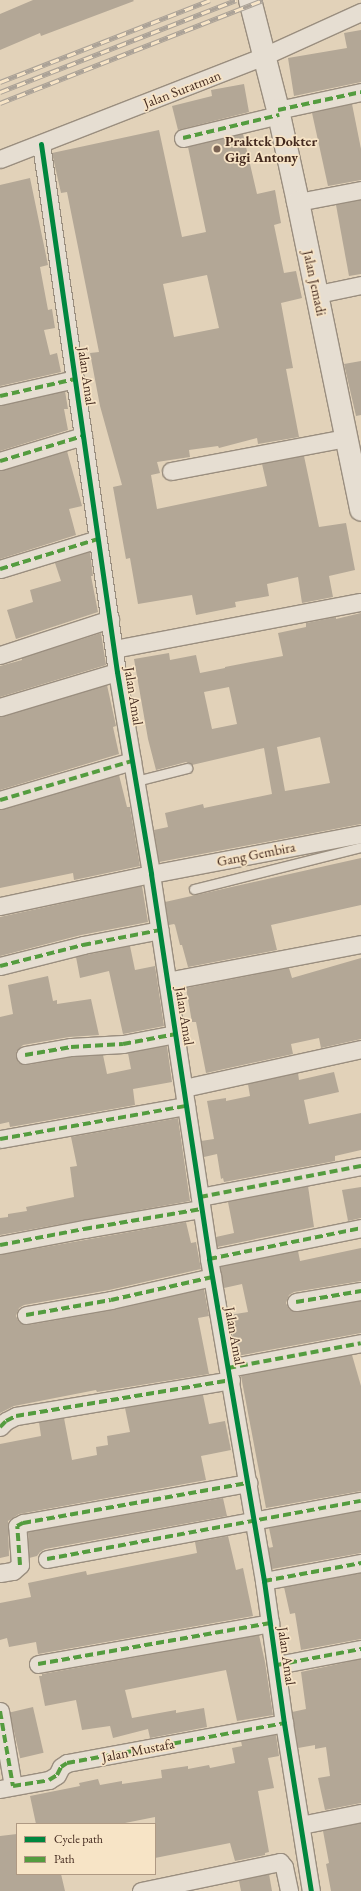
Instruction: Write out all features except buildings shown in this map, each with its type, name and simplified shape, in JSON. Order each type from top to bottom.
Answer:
[{"type":"street","name":"Jalan Jemadi","points":[[250,0],[279,112],[318,294],[346,438],[356,461],[361,510]]},
{"type":"street","name":"Jalan Suratman","points":[[0,160],[264,56],[361,12]]},
{"type":"street","points":[[183,138],[361,92]]},
{"type":"street","name":"Jalan Amal","points":[[41,144],[117,672],[160,930],[209,1259],[264,1581],[284,1723],[311,1891]]},
{"type":"street","points":[[298,202],[361,190]]},
{"type":"street","points":[[318,294],[361,285]]},
{"type":"street","points":[[0,396],[75,379]]},
{"type":"street","points":[[0,461],[83,436]]},
{"type":"street","points":[[171,471],[346,438]]},
{"type":"street","points":[[0,569],[98,539]]},
{"type":"street","points":[[114,649],[361,602]]},
{"type":"street","points":[[0,655],[110,619]]},
{"type":"street","points":[[0,707],[117,672]]},
{"type":"street","points":[[0,800],[132,761]]},
{"type":"street","name":"Gang Gembira","points":[[0,906],[151,874],[361,834]]},
{"type":"street","points":[[0,966],[83,945],[160,930]]},
{"type":"street","points":[[167,981],[361,944]]},
{"type":"street","points":[[25,1055],[71,1048],[123,1044],[176,1034]]},
{"type":"street","points":[[184,1088],[361,1049]]},
{"type":"street","points":[[0,1139],[186,1106]]},
{"type":"street","points":[[0,1245],[201,1203],[361,1166]]},
{"type":"street","points":[[209,1259],[361,1228]]},
{"type":"street","points":[[26,1315],[111,1300],[212,1277]]},
{"type":"street","points":[[296,1302],[361,1291]]},
{"type":"street","points":[[0,1427],[6,1421],[16,1416],[229,1374],[361,1343]]},
{"type":"street","points":[[0,1573],[13,1571],[20,1565],[17,1526],[24,1523],[248,1483]]},
{"type":"street","points":[[47,1559],[361,1501]]},
{"type":"street","points":[[264,1581],[361,1563]]},
{"type":"street","points":[[38,1664],[270,1623]]},
{"type":"street","points":[[277,1665],[361,1649]]},
{"type":"street","points":[[0,1711],[6,1788]]},
{"type":"street","name":"Jalan Mustafa","points":[[6,1788],[49,1780],[58,1775],[61,1767],[68,1763],[284,1723]]},
{"type":"street","points":[[301,1825],[361,1813]]},
{"type":"street","points":[[141,1891],[280,1862],[284,1867],[289,1891]]},
{"type":"lane","points":[[136,781],[187,768]]},
{"type":"lane","points":[[194,889],[361,847]]},
{"type":"railway","points":[[0,82],[210,0]]},
{"type":"railway","points":[[0,92],[236,0]]},
{"type":"railway","points":[[0,103],[263,0]]},
{"type":"marked path","points":[[278,110],[361,92]]},
{"type":"marked path","points":[[183,138],[279,115]]},
{"type":"marked path","points":[[0,396],[75,379]]},
{"type":"marked path","points":[[0,461],[83,436]]},
{"type":"marked path","points":[[0,569],[98,539]]},
{"type":"marked path","points":[[0,800],[132,761]]},
{"type":"marked path","points":[[0,966],[83,945],[160,930]]},
{"type":"marked path","points":[[25,1055],[71,1047],[123,1044],[176,1034]]},
{"type":"marked path","points":[[0,1139],[186,1106]]},
{"type":"marked path","points":[[200,1197],[361,1166]]},
{"type":"marked path","points":[[0,1245],[201,1209]]},
{"type":"marked path","points":[[209,1259],[361,1228]]},
{"type":"marked path","points":[[26,1315],[111,1300],[212,1277]]},
{"type":"marked path","points":[[296,1302],[361,1291]]},
{"type":"marked path","points":[[228,1368],[361,1343]]},
{"type":"marked path","points":[[0,1427],[6,1421],[16,1416],[231,1380]]},
{"type":"marked path","points":[[20,1565],[17,1526],[23,1523],[248,1483]]},
{"type":"marked path","points":[[47,1559],[361,1501]]},
{"type":"marked path","points":[[264,1581],[361,1563]]},
{"type":"marked path","points":[[38,1664],[270,1623]]},
{"type":"marked path","points":[[277,1665],[361,1649]]},
{"type":"marked path","points":[[0,1711],[13,1786],[49,1780],[57,1775],[61,1767],[67,1763],[284,1723]]},
{"type":"cycle path","points":[[41,144],[117,672],[151,874],[209,1259],[264,1581],[284,1723],[311,1891]]},
{"type":"place","name":"Praktek Dokter Gigi Antony","points":[[217,149]]}]
